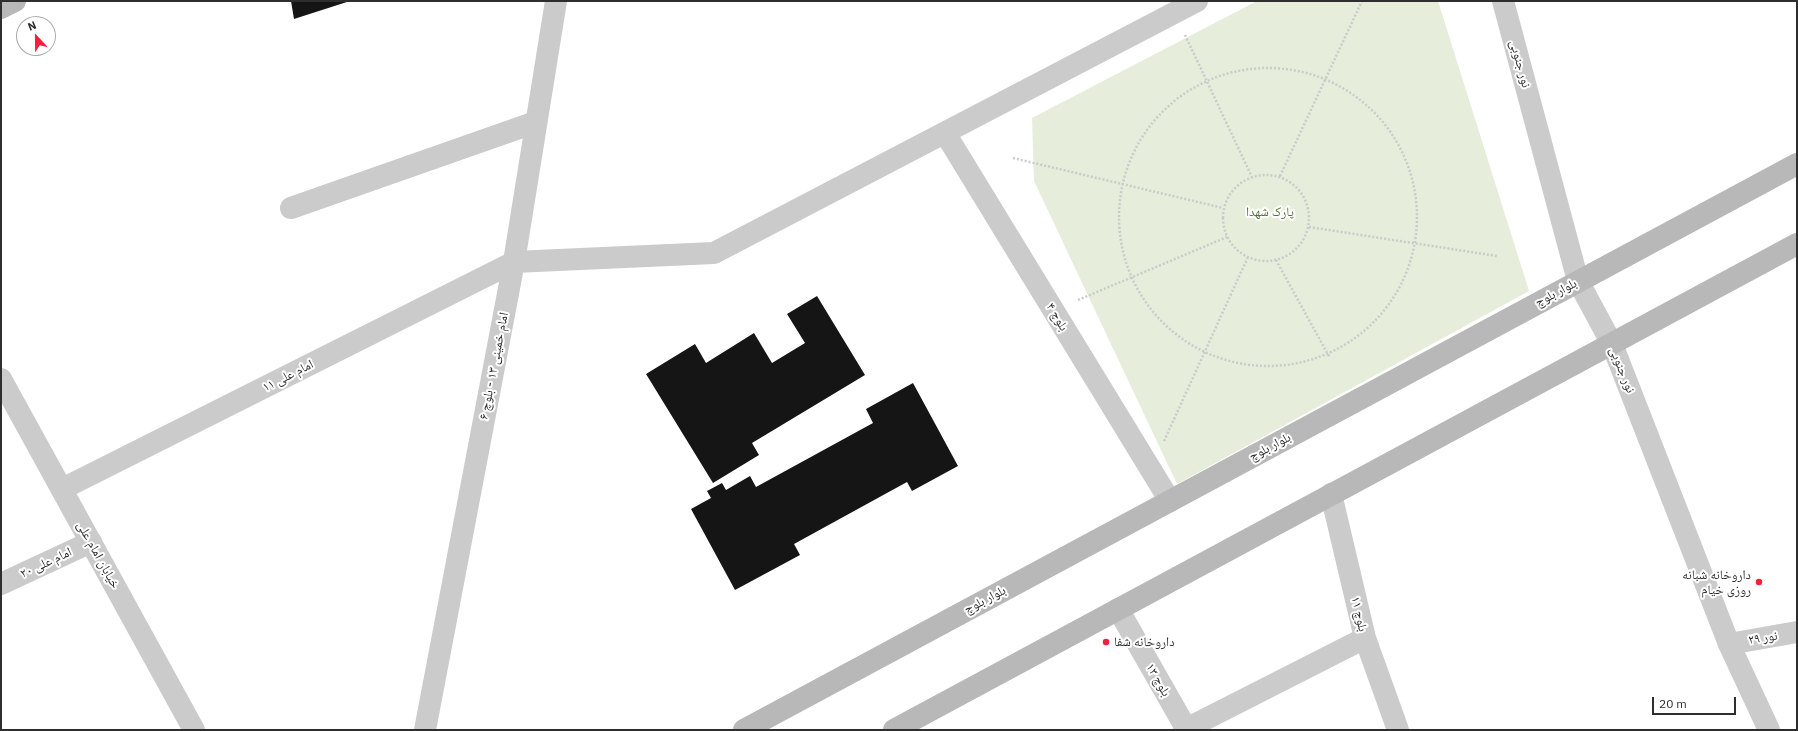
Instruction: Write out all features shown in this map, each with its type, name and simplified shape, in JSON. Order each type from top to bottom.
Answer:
[{"type":"main road","points":[[1,8],[15,1]]},
{"type":"main road","name":"بلوار بلوچ","points":[[744,730],[1797,164]]},
{"type":"main road","points":[[894,730],[1797,244]]},
{"type":"street","name":"امام خمینی ۱۳ - بلوچ ۶","points":[[425,730],[514,262],[556,1]]},
{"type":"street","points":[[514,262],[714,253],[1197,1]]},
{"type":"street","name":"نور جنوبی","points":[[1503,1],[1578,281],[1612,344],[1729,644],[1769,730]]},
{"type":"street","points":[[291,208],[536,122]]},
{"type":"street","name":"بلوچ ۴","points":[[945,133],[1170,501]]},
{"type":"street","name":"امام علی ۱۱","points":[[62,489],[514,262]]},
{"type":"street","name":"خیابان امام علی","points":[[1,379],[194,730]]},
{"type":"street","name":"بلوچ ۱۱","points":[[1331,494],[1365,638],[1398,730]]},
{"type":"street","name":"امام علی ۲۰","points":[[1,584],[91,542]]},
{"type":"street","name":"بلوچ ۱۳","points":[[1118,610],[1186,730]]},
{"type":"street","name":"نور ۲۹","points":[[1729,644],[1797,632]]},
{"type":"street","points":[[1186,730],[1365,638]]},
{"type":"path","points":[[1280,176],[1362,1]]},
{"type":"path","points":[[1174,13],[1252,176]]},
{"type":"path","points":[[1272,68],[1314,74],[1325,80],[1353,93],[1384,122],[1407,158],[1418,200],[1416,243],[1403,283],[1378,318],[1345,346],[1306,362],[1263,367],[1222,360],[1183,341],[1152,313],[1130,278],[1119,235],[1120,193],[1133,152],[1157,117],[1190,90],[1229,73],[1272,68]]},
{"type":"path","points":[[1013,158],[1223,208]]},
{"type":"path","points":[[1266,174],[1280,176],[1293,183],[1302,193],[1308,206],[1310,220],[1307,233],[1300,246],[1289,255],[1276,260],[1262,261],[1248,258],[1235,249],[1227,237],[1223,223],[1223,208],[1229,195],[1239,184],[1252,176],[1266,174]]},
{"type":"path","points":[[1308,227],[1497,256]]},
{"type":"path","points":[[1053,310],[1227,237]]},
{"type":"path","points":[[1150,470],[1248,258]]},
{"type":"path","points":[[1276,260],[1330,358]]},
{"type":"green space","name":"پارک شهدا","points":[[1257,1],[1438,1],[1529,291],[1177,484],[1034,181],[1032,118]]},
{"type":"building","points":[[291,1],[350,1],[294,19]]},
{"type":"building","points":[[817,296],[865,375],[752,443],[759,455],[713,483],[646,374],[695,344],[706,363],[754,333],[772,363],[805,343],[787,314]]},
{"type":"building","points":[[913,383],[958,466],[912,491],[907,482],[794,544],[800,555],[735,590],[691,509],[711,498],[707,491],[722,483],[726,490],[750,476],[756,487],[873,423],[866,409]]},
{"type":"place","name":"داروخانه شبانه روزی خیام","points":[[1759,582]]},
{"type":"place","name":"داروخانه شفا","points":[[1106,642]]}]
